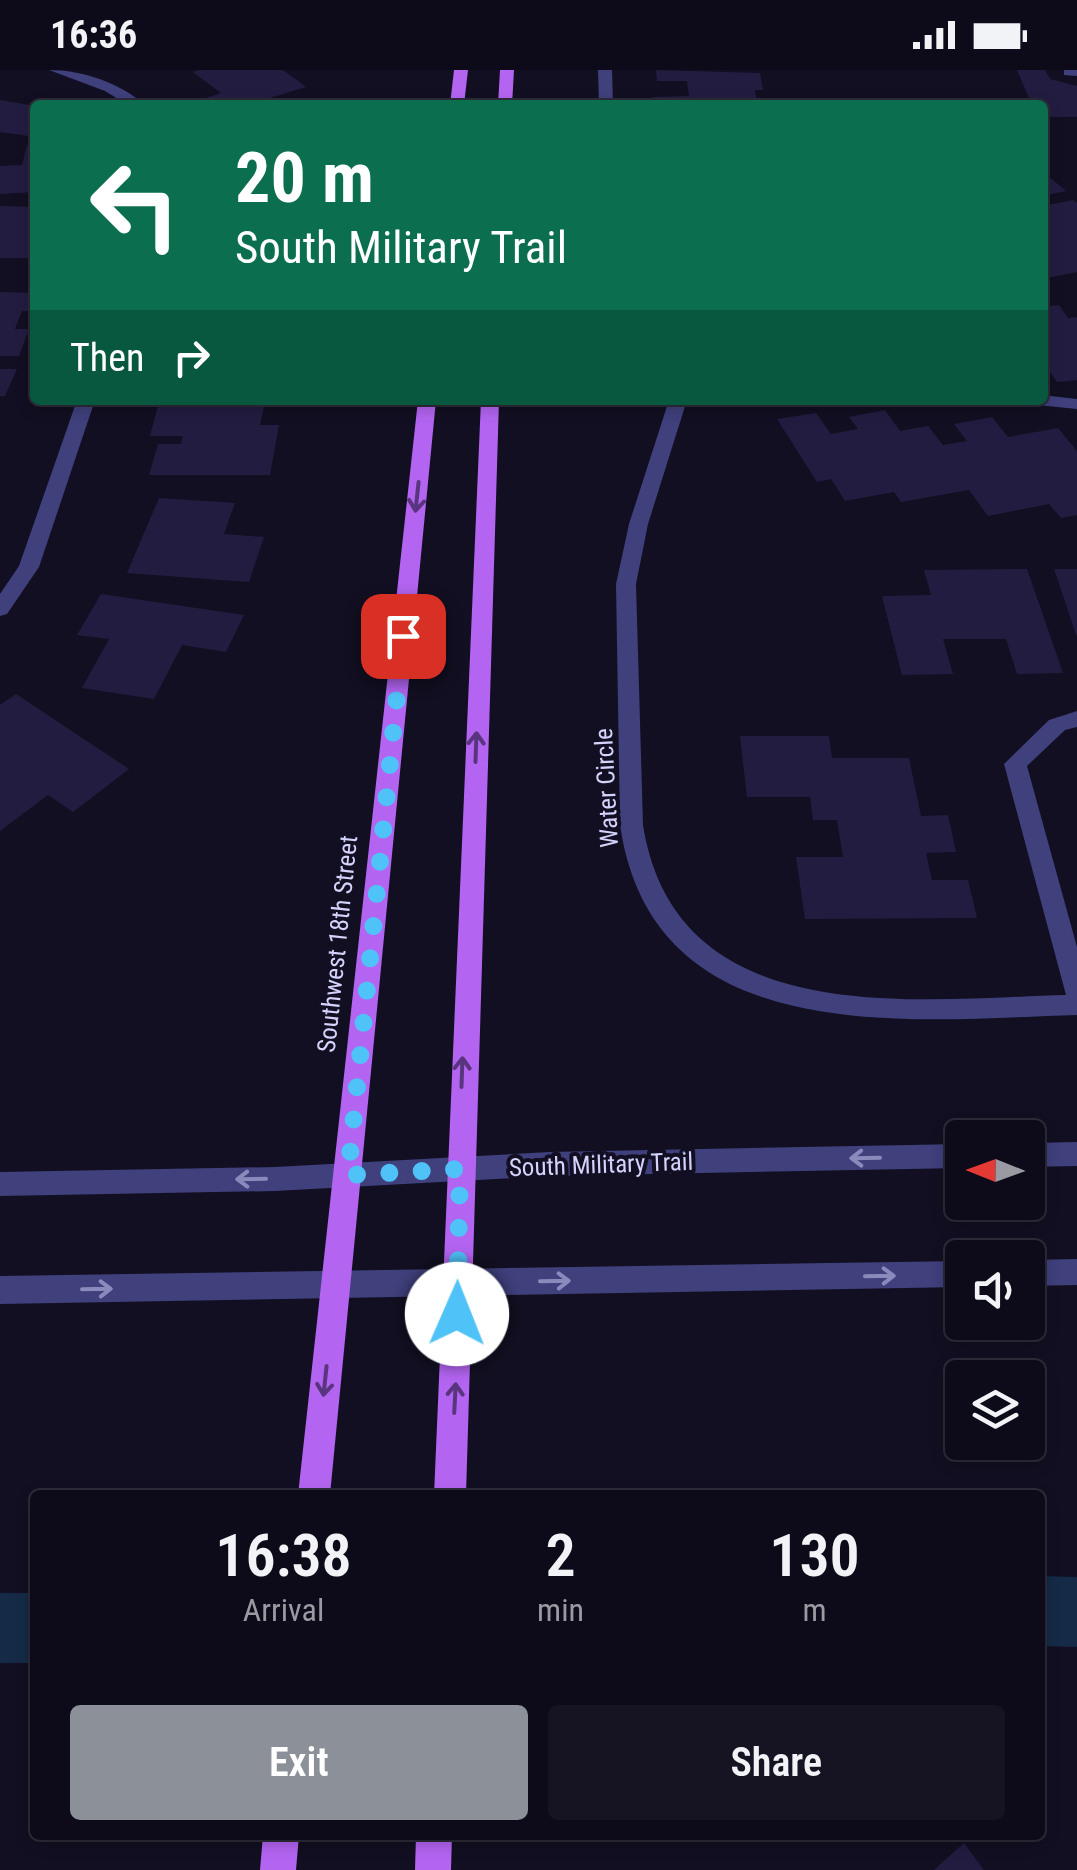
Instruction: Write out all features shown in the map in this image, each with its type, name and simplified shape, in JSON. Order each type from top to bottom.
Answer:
[{"type":"main road","points":[[458,100],[461,70]]},
{"type":"main road","points":[[505,100],[507,70]]},
{"type":"main road","name":"Southwest 18th Street","points":[[315,1490],[425,405]]},
{"type":"main road","points":[[450,1490],[490,405]]},
{"type":"main road","points":[[278,1870],[281,1840]]},
{"type":"main road","points":[[432,1870],[434,1840]]},
{"type":"street","points":[[56,70],[110,88],[130,100]]},
{"type":"street","points":[[604,70],[606,100]]},
{"type":"street","points":[[1048,401],[1077,404]]},
{"type":"street","points":[[0,609],[29,567],[84,405]]},
{"type":"street","name":"Water Circle","points":[[676,405],[641,508],[627,571],[626,613],[634,832],[648,887],[666,914],[717,962],[786,996],[852,1009],[1077,1004]]},
{"type":"street","points":[[1077,719],[1057,725],[1015,764],[1077,992]]},
{"type":"street","points":[[1045,1155],[1077,1154]]},
{"type":"street","name":"South Military Trail","points":[[0,1184],[945,1156]]},
{"type":"street","points":[[1045,1273],[1077,1272]]},
{"type":"street","points":[[0,1290],[945,1274]]},
{"type":"building","points":[[283,70],[306,87],[263,100],[204,100],[221,93],[193,72]]},
{"type":"building","points":[[656,70],[760,73],[763,90],[755,90],[756,100],[653,100],[653,97],[689,96],[687,81],[657,81]]},
{"type":"building","points":[[1017,70],[1045,70],[1050,79],[1077,86],[1077,117],[1048,117],[1048,100],[1030,100]]},
{"type":"building","points":[[0,100],[30,105],[30,135],[0,132]]},
{"type":"building","points":[[30,145],[30,192],[0,194],[0,166],[22,165]]},
{"type":"building","points":[[1048,176],[1066,191],[1048,195]]},
{"type":"building","points":[[1073,200],[1077,203],[1077,272],[1048,278],[1048,205]]},
{"type":"building","points":[[0,206],[30,207],[30,258],[0,258]]},
{"type":"building","points":[[0,292],[30,293],[30,311],[22,311],[15,329],[29,329],[19,356],[0,356]]},
{"type":"building","points":[[1059,305],[1068,318],[1077,317],[1077,380],[1057,382],[1048,369],[1048,306]]},
{"type":"building","points":[[0,369],[17,369],[5,396],[0,396]]},
{"type":"building","points":[[158,406],[264,406],[260,425],[279,425],[270,475],[149,475],[158,444],[181,444],[183,436],[150,436]]},
{"type":"building","points":[[885,410],[900,431],[928,426],[943,445],[967,441],[954,424],[992,417],[1008,437],[1058,428],[1077,451],[1077,515],[1061,518],[1049,504],[988,516],[969,490],[901,502],[894,492],[845,501],[831,479],[817,482],[777,419],[816,413],[831,434],[858,429],[849,417]]},
{"type":"building","points":[[159,498],[235,503],[224,534],[264,537],[249,582],[127,573]]},
{"type":"building","points":[[1027,569],[1063,673],[1017,674],[1006,639],[943,639],[953,674],[902,675],[882,596],[931,595],[924,570]]},
{"type":"building","points":[[1054,569],[1077,569],[1077,635],[1076,635]]},
{"type":"building","points":[[101,594],[244,615],[226,652],[182,645],[154,699],[82,688],[109,639],[77,635]]},
{"type":"building","points":[[16,694],[129,769],[73,812],[48,795],[0,831],[0,705]]},
{"type":"building","points":[[740,736],[829,736],[832,758],[909,758],[921,816],[948,815],[956,852],[926,853],[932,880],[968,880],[977,918],[805,919],[796,857],[843,857],[837,820],[813,820],[810,797],[747,797]]},
{"type":"building","points":[[964,1843],[984,1870],[934,1870]]},
{"type":"waterway","points":[[1045,1611],[1077,1612]]},
{"type":"waterway","points":[[0,1628],[30,1628]]},
{"type":"route","points":[[403,636],[348,1175],[460,1169],[457,1314]]}]
